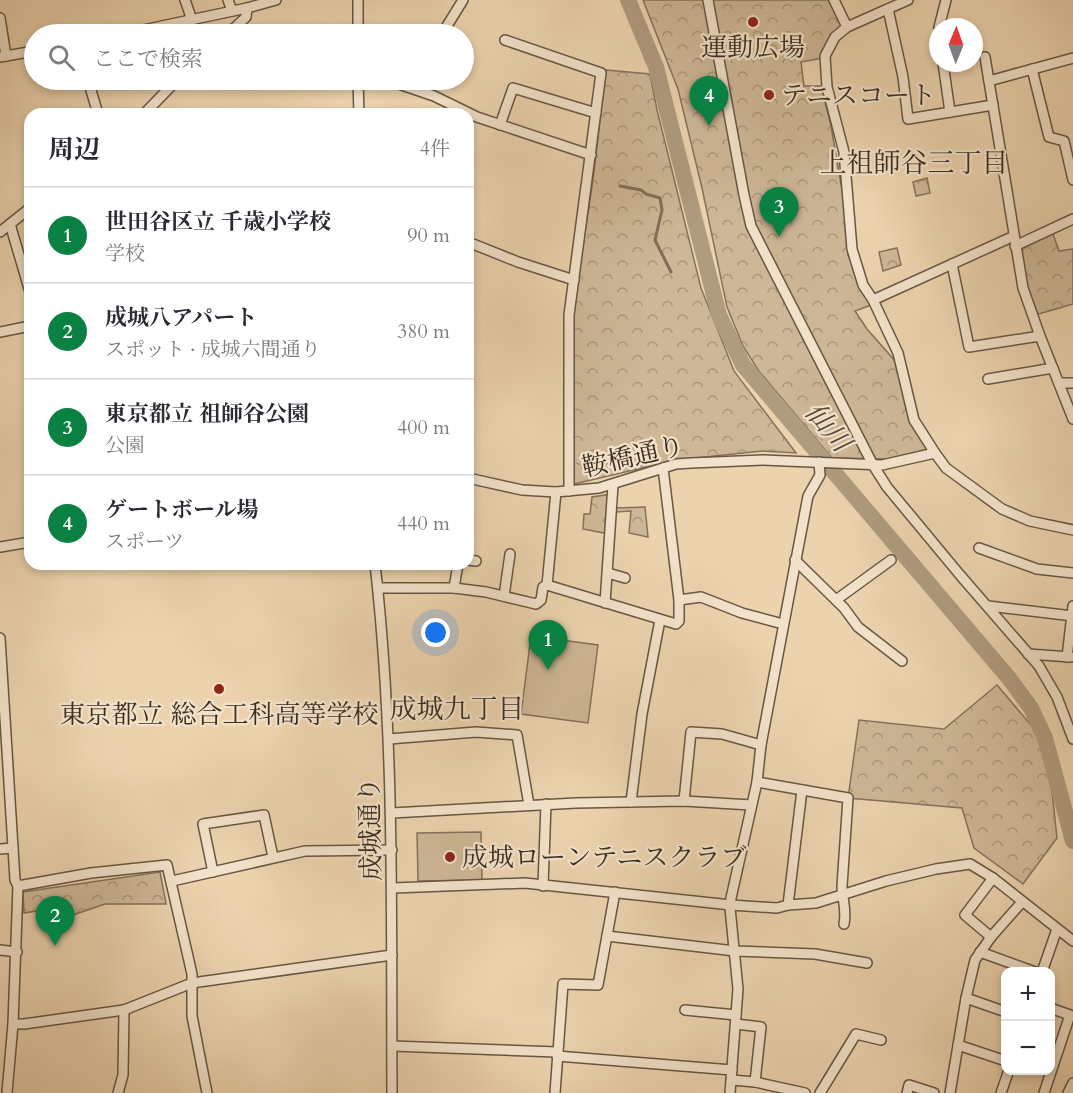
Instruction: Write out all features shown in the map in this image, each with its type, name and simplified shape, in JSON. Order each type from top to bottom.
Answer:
[{"type":"street","points":[[185,0],[192,20]]},
{"type":"street","points":[[228,0],[232,11]]},
{"type":"street","points":[[173,24],[274,0]]},
{"type":"street","points":[[358,0],[358,24]]},
{"type":"street","points":[[448,24],[463,0]]},
{"type":"street","points":[[708,0],[751,226],[873,465],[887,487],[1042,672],[1056,694],[1073,740]]},
{"type":"street","points":[[834,0],[847,27]]},
{"type":"street","points":[[908,0],[847,27],[835,38],[825,56],[828,87],[844,152],[852,249],[863,285],[873,300],[898,353],[914,420],[946,468],[1002,509],[1030,521],[1073,530]]},
{"type":"street","points":[[941,18],[946,0]]},
{"type":"street","points":[[239,24],[246,17],[247,8]]},
{"type":"street","points":[[888,9],[903,76],[908,119],[993,105]]},
{"type":"street","points":[[0,18],[3,57],[24,53]]},
{"type":"street","points":[[505,40],[601,73],[569,315],[569,491]]},
{"type":"street","points":[[985,57],[1023,288],[1073,419]]},
{"type":"street","points":[[989,81],[1073,58]]},
{"type":"street","points":[[1032,69],[1049,137],[1064,141],[1073,180]]},
{"type":"street","points":[[944,72],[950,112]]},
{"type":"street","points":[[500,125],[513,87],[596,113]]},
{"type":"street","points":[[91,90],[96,108]]},
{"type":"street","points":[[150,108],[167,90]]},
{"type":"street","points":[[358,90],[359,108]]},
{"type":"street","points":[[422,90],[459,108]]},
{"type":"street","points":[[474,116],[591,155]]},
{"type":"street","points":[[0,232],[24,213]]},
{"type":"street","points":[[873,300],[952,264],[1073,219]]},
{"type":"street","points":[[10,224],[24,272]]},
{"type":"street","points":[[474,244],[518,262],[574,280]]},
{"type":"street","points":[[952,264],[969,347],[1040,336]]},
{"type":"street","points":[[0,332],[24,327]]},
{"type":"street","points":[[988,379],[1053,368]]},
{"type":"street","points":[[1060,383],[1073,383]]},
{"type":"street","name":"鞍橋通り","points":[[474,479],[522,490],[556,492],[613,485],[663,468],[691,463],[742,460],[882,465],[935,453]]},
{"type":"street","points":[[807,461],[819,476]]},
{"type":"street","points":[[730,1093],[738,989],[731,905],[757,782],[761,745],[795,560],[808,496],[819,476],[819,462]]},
{"type":"street","points":[[547,585],[660,620],[676,624],[679,621],[679,600],[663,468]]},
{"type":"street","points":[[605,603],[613,485]]},
{"type":"street","points":[[378,588],[454,588],[536,604],[541,600],[543,587],[547,585],[556,492]]},
{"type":"street","points":[[0,547],[24,543]]},
{"type":"street","points":[[980,548],[1037,569],[1073,573]]},
{"type":"street","points":[[504,596],[510,554]]},
{"type":"street","points":[[795,560],[836,600],[858,627],[902,661]]},
{"type":"street","points":[[836,600],[891,560]]},
{"type":"street","name":"成城通り","points":[[376,570],[389,739],[392,813],[392,1093]]},
{"type":"street","points":[[454,588],[457,570]]},
{"type":"street","points":[[608,573],[625,578]]},
{"type":"street","points":[[679,600],[701,597],[742,613],[783,624]]},
{"type":"street","points":[[988,606],[1073,613],[1070,657],[1028,654]]},
{"type":"street","points":[[631,802],[642,714],[660,620]]},
{"type":"street","points":[[0,638],[15,880],[18,886],[17,952],[7,1093]]},
{"type":"street","points":[[389,739],[476,732],[517,735],[529,805]]},
{"type":"street","points":[[684,801],[691,732],[722,734],[761,745]]},
{"type":"street","points":[[757,782],[848,798],[842,894],[847,911],[844,924]]},
{"type":"street","points":[[788,905],[802,790]]},
{"type":"street","points":[[392,813],[546,804],[631,802],[684,801],[751,805]]},
{"type":"street","points":[[543,886],[546,804]]},
{"type":"street","points":[[213,872],[203,824],[264,814],[273,857]]},
{"type":"street","points":[[0,849],[13,848]]},
{"type":"street","points":[[172,881],[305,851],[392,850]]},
{"type":"street","points":[[393,888],[525,883],[777,908],[816,903],[886,881],[963,864],[975,866],[993,878],[1073,941]]},
{"type":"street","points":[[18,886],[96,873],[167,865],[192,974],[192,1016],[207,1093]]},
{"type":"street","points":[[991,937],[965,915],[993,878]]},
{"type":"street","points":[[555,1093],[563,984],[598,985],[615,892]]},
{"type":"street","points":[[950,1093],[966,998],[975,960],[991,937],[1022,902]]},
{"type":"street","points":[[1044,967],[1057,929]]},
{"type":"street","points":[[608,936],[735,951],[815,954],[867,963]]},
{"type":"street","points":[[0,950],[17,952]]},
{"type":"street","points":[[980,952],[1021,967]]},
{"type":"street","points":[[13,1024],[124,1010],[192,982],[392,955]]},
{"type":"street","points":[[966,998],[1001,1011]]},
{"type":"street","points":[[118,1093],[123,1075],[124,1010]]},
{"type":"street","points":[[685,1010],[761,1027],[755,1082]]},
{"type":"street","points":[[1044,1093],[1070,1015],[1055,1010]]},
{"type":"street","points":[[820,1093],[856,1034],[881,1040]]},
{"type":"street","points":[[958,1045],[1001,1060]]},
{"type":"street","points":[[392,1046],[557,1054],[732,1075],[805,1093]]},
{"type":"street","points":[[1001,1093],[1008,1075]]},
{"type":"street","points":[[1068,1093],[1073,1083]]},
{"type":"street","points":[[907,1093],[909,1085],[934,1093]]},
{"type":"green space","points":[[643,0],[832,0],[843,25],[823,58],[801,62],[804,86],[821,86],[831,126],[847,219],[848,255],[871,305],[855,311],[867,329],[896,362],[929,449],[887,459],[832,458],[758,370],[743,346],[727,307],[678,89]]},
{"type":"green space","points":[[606,70],[650,74],[701,288],[734,371],[796,453],[762,451],[676,460],[574,484],[572,317],[593,180]]},
{"type":"green space","points":[[927,178],[930,193],[916,196],[913,182]]},
{"type":"green space","points":[[1052,231],[1059,251],[1073,249],[1073,304],[1035,315],[1025,287],[1019,246]]},
{"type":"green space","points":[[897,248],[901,265],[883,271],[879,252]]},
{"type":"green space","points":[[612,494],[609,534],[583,529],[584,514],[590,514],[592,497]]},
{"type":"green space","points":[[645,507],[648,537],[629,533],[631,511],[616,512],[616,508]]},
{"type":"green space","points":[[531,636],[598,645],[588,723],[521,714]]},
{"type":"green space","points":[[997,685],[1047,744],[1057,838],[1023,884],[974,848],[962,808],[848,798],[859,720],[944,729]]},
{"type":"green space","name":"成城ローンテニスクラブ","points":[[481,832],[482,880],[418,881],[417,833]]},
{"type":"green space","points":[[160,872],[166,904],[105,904],[67,917],[63,909],[54,908],[24,913],[23,892]]},
{"type":"waterway","name":"仙川","points":[[628,0],[656,67],[719,315],[743,365],[1008,677],[1031,708],[1045,738],[1073,841]]},
{"type":"waterway","points":[[620,186],[641,190],[660,198],[662,210],[655,240],[671,272]]},
{"type":"place","name":"運動広場","points":[[753,22]]},
{"type":"place","name":"テニスコート","points":[[769,95]]},
{"type":"place","name":"ゲートボール場","points":[[709,126]]},
{"type":"place","name":"東京都立 祖師谷公園","points":[[779,237]]},
{"type":"place","name":"世田谷区立 千歳小学校","points":[[548,670]]},
{"type":"place","name":"東京都立 総合工科高等学校","points":[[219,689]]},
{"type":"place","name":"成城ローンテニスクラブ","points":[[450,857]]},
{"type":"place","name":"成城八アパート","points":[[55,946]]},
{"type":"district","name":"上祖師谷三丁目","points":[[914,163]]},
{"type":"district","name":"成城九丁目","points":[[457,709]]}]
